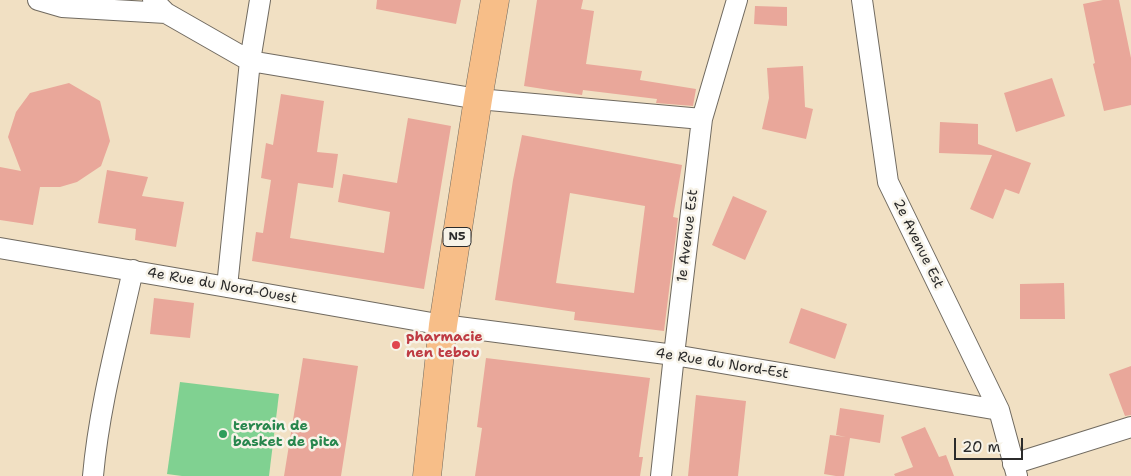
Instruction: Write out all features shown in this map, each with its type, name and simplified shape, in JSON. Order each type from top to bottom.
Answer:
[{"type":"highway","name":"N5","points":[[427,476],[443,325],[495,0]]},
{"type":"street","points":[[38,0],[62,7],[159,7],[250,61],[478,99],[702,119]]},
{"type":"street","points":[[227,286],[250,61],[260,0]]},
{"type":"street","name":"1e Avenue Est","points":[[661,476],[702,119],[737,0]]},
{"type":"street","name":"2e Avenue Est","points":[[862,0],[888,182],[999,410],[1015,470]]},
{"type":"street","name":"4e Rue du Nord-Ouest","points":[[0,248],[443,325]]},
{"type":"street","points":[[93,476],[105,395],[133,270]]},
{"type":"street","name":"4e Rue du Nord-Est","points":[[443,325],[674,355],[999,410]]},
{"type":"street","points":[[1015,470],[1131,427]]},
{"type":"green space","name":"terrain de basket de pita","points":[[180,382],[279,394],[269,476],[182,476],[167,474]]},
{"type":"building","points":[[377,0],[461,0],[456,24],[376,9]]},
{"type":"building","points":[[537,0],[583,0],[581,9],[594,11],[586,64],[642,71],[640,80],[696,89],[693,106],[656,103],[657,99],[583,90],[582,95],[524,86]]},
{"type":"building","points":[[1103,0],[1119,0],[1131,58],[1131,105],[1104,111],[1093,64],[1095,63],[1083,4]]},
{"type":"building","points":[[755,6],[787,7],[787,26],[754,24]]},
{"type":"building","points":[[803,66],[805,107],[813,109],[806,139],[762,129],[769,98],[767,68]]},
{"type":"building","points":[[1052,78],[1065,116],[1016,132],[1004,93]]},
{"type":"building","points":[[69,83],[100,101],[110,141],[101,166],[77,182],[60,187],[40,187],[33,225],[0,220],[0,167],[21,171],[8,137],[16,112],[30,93]]},
{"type":"building","points":[[281,94],[324,101],[317,152],[338,154],[333,188],[298,183],[290,238],[384,253],[390,212],[338,202],[343,174],[397,183],[408,118],[451,126],[424,289],[252,261],[256,232],[263,233],[271,180],[261,178],[266,143],[273,145]]},
{"type":"building","points":[[940,122],[978,124],[978,144],[1031,163],[1019,194],[1005,189],[993,219],[970,209],[992,155],[939,153]]},
{"type":"building","points":[[522,135],[682,165],[673,217],[678,218],[664,331],[574,320],[575,312],[495,300],[513,180]],"holes":[[[570,193],[645,206],[634,293],[556,283]]]},
{"type":"building","points":[[107,170],[148,177],[142,196],[184,202],[176,247],[135,240],[136,229],[98,223]]},
{"type":"building","points":[[733,196],[767,211],[745,260],[712,245]]},
{"type":"building","points":[[1064,283],[1065,319],[1020,319],[1020,284]]},
{"type":"building","points":[[154,298],[194,303],[190,338],[150,334]]},
{"type":"building","points":[[801,308],[847,324],[835,359],[789,343]]},
{"type":"building","points":[[303,358],[358,366],[341,476],[284,476]]},
{"type":"building","points":[[486,358],[650,378],[639,457],[643,457],[640,476],[475,476],[482,428],[477,427]]},
{"type":"building","points":[[1131,366],[1131,415],[1125,416],[1109,374]]},
{"type":"building","points":[[696,395],[746,401],[738,476],[688,476]]},
{"type":"building","points":[[840,408],[884,415],[880,443],[850,438],[844,476],[836,476],[824,474],[830,435],[846,437],[836,435]]},
{"type":"building","points":[[925,427],[939,457],[946,455],[954,476],[895,476],[894,474],[913,467],[901,437]]},
{"type":"place","name":"pharmacie nen tebou","points":[[396,345]]},
{"type":"place","name":"terrain de basket de pita","points":[[223,434]]}]
